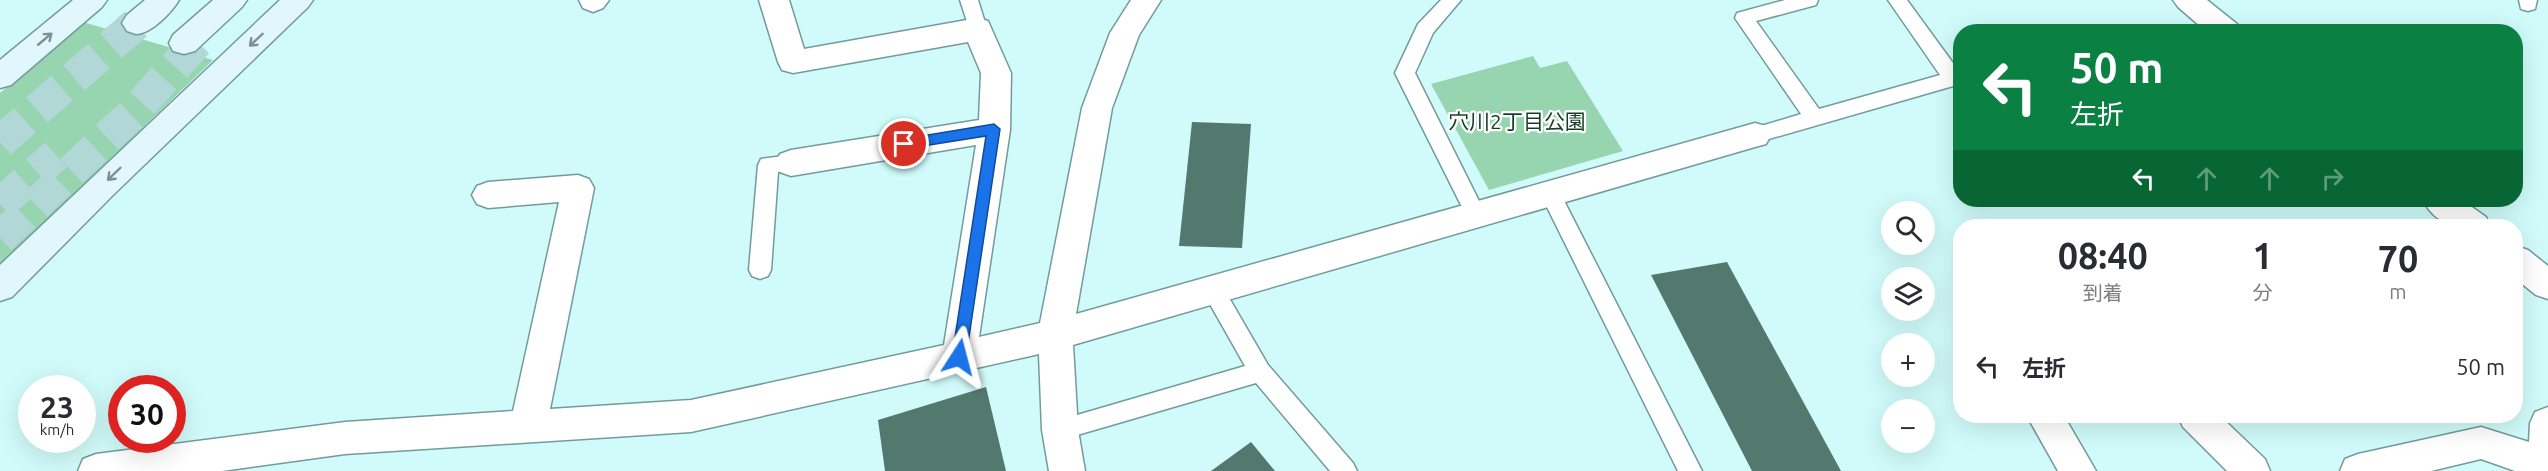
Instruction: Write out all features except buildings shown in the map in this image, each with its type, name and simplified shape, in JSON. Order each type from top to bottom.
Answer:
[{"type":"street","points":[[0,77],[118,10],[164,0]]},
{"type":"street","points":[[191,41],[233,0]]},
{"type":"street","points":[[0,287],[102,186],[298,0]]},
{"type":"street","points":[[774,0],[793,62],[974,15],[996,73],[994,129],[959,357]]},
{"type":"street","points":[[1067,471],[1060,430],[1055,336],[1097,108],[1125,33],[1146,0]]},
{"type":"street","points":[[2188,0],[2218,24]]},
{"type":"street","points":[[791,163],[994,129]]},
{"type":"street","points":[[96,471],[345,438],[691,416],[1055,336],[1755,135]]},
{"type":"street","points":[[488,195],[578,188],[528,427]]},
{"type":"street","points":[[2448,207],[2465,219]]},
{"type":"street","points":[[2523,265],[2548,285]]},
{"type":"street","points":[[2049,423],[2078,471]]},
{"type":"street","points":[[2203,423],[2252,471]]},
{"type":"street","points":[[2358,471],[2481,443],[2545,468],[2548,423]]},
{"type":"lane","points":[[1452,0],[1425,29],[1405,73],[1476,215]]},
{"type":"lane","points":[[1809,0],[1744,18],[1814,118]]},
{"type":"lane","points":[[1897,0],[1953,72]]},
{"type":"lane","points":[[1755,135],[1953,78]]},
{"type":"lane","points":[[760,270],[768,165],[791,163]]},
{"type":"lane","points":[[1550,193],[1690,471]]},
{"type":"lane","points":[[1213,290],[1260,372],[1345,471]]},
{"type":"lane","points":[[1060,430],[1260,372]]},
{"type":"green space","points":[[83,22],[213,60],[48,219],[0,269],[0,93]]},
{"type":"green space","name":"穴川2丁目公園","points":[[1533,56],[1540,68],[1567,61],[1623,151],[1489,190],[1431,84]]},
{"type":"tunnel","points":[[0,142],[137,23]]},
{"type":"tunnel","points":[[0,238],[132,114],[199,40]]},
{"type":"tunnel","points":[[0,204],[56,155]]},
{"type":"route","points":[[904,144],[994,129],[959,357]]}]
